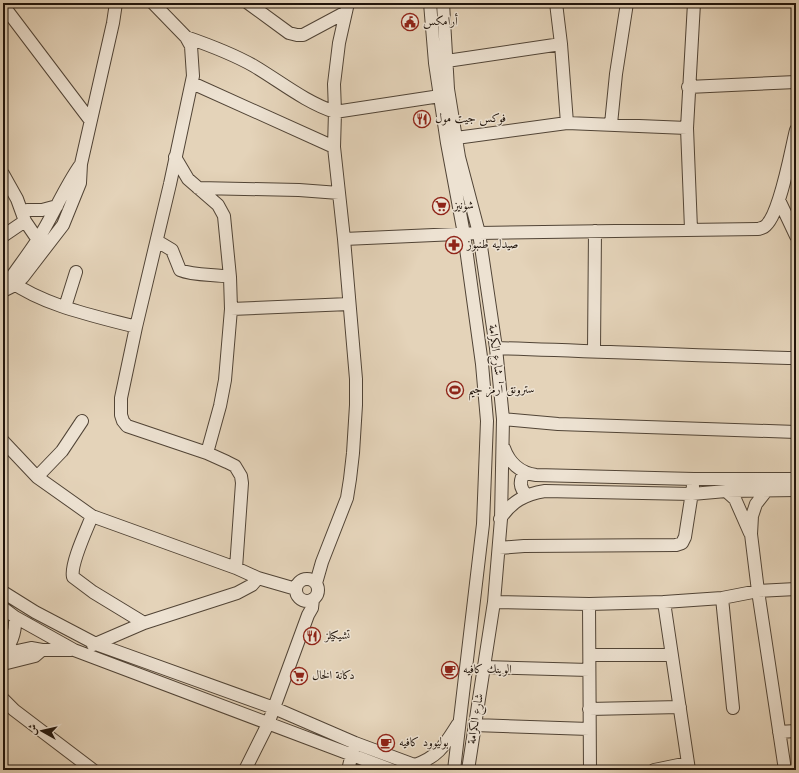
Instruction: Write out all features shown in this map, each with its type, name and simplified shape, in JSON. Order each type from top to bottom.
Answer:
[{"type":"street","points":[[116,3],[113,23],[90,120],[81,164],[80,183],[77,191],[63,225],[44,241],[8,287],[65,307],[136,327]]},
{"type":"street","points":[[153,3],[186,37],[190,46],[193,76],[170,184],[136,327],[120,408],[123,421],[127,426],[207,453],[235,466],[241,476],[242,483],[236,568]]},
{"type":"street","points":[[248,3],[289,33],[297,35],[309,33],[347,7]]},
{"type":"street","name":"شارع الكرامة","points":[[430,3],[441,62],[448,89],[456,138],[478,233],[496,348],[503,419],[501,519],[494,602],[467,770]]},
{"type":"street","name":"شارع الكرامة","points":[[443,3],[440,96],[464,234],[482,364],[487,421],[483,524],[454,770]]},
{"type":"street","points":[[556,3],[561,44],[567,123]]},
{"type":"street","points":[[611,124],[616,74],[627,3]]},
{"type":"street","points":[[691,229],[687,128],[688,87],[694,3]]},
{"type":"street","points":[[3,5],[90,120]]},
{"type":"street","points":[[309,600],[318,592],[313,581],[347,498],[356,405],[356,379],[344,239],[334,147],[334,84],[339,44],[347,7]]},
{"type":"street","points":[[186,37],[236,57],[318,106],[335,112],[440,96]]},
{"type":"street","points":[[441,62],[561,44]]},
{"type":"street","points":[[688,87],[796,82]]},
{"type":"street","points":[[192,83],[334,147]]},
{"type":"street","points":[[456,138],[567,123],[687,128]]},
{"type":"street","points":[[344,239],[478,233],[758,229],[764,227],[773,216],[779,200],[796,130]]},
{"type":"street","points":[[175,157],[188,179],[218,205],[224,216],[230,277],[231,309],[225,380],[220,406],[207,453]]},
{"type":"street","points":[[44,241],[57,206],[71,177],[81,164]]},
{"type":"street","points":[[3,174],[26,216],[44,241]]},
{"type":"street","points":[[170,184],[188,179]]},
{"type":"street","points":[[198,188],[299,190],[339,193]]},
{"type":"street","points":[[779,200],[796,236]]},
{"type":"street","points":[[3,236],[26,216],[57,206]]},
{"type":"street","points":[[594,350],[595,231]]},
{"type":"street","points":[[157,241],[172,250],[180,270],[230,277]]},
{"type":"street","points":[[65,307],[76,272]]},
{"type":"street","points":[[231,309],[349,304]]},
{"type":"street","points":[[496,348],[594,350],[698,356],[796,358]]},
{"type":"street","points":[[503,419],[558,424],[796,432]]},
{"type":"street","points":[[37,477],[62,451],[82,421]]},
{"type":"street","points":[[487,441],[498,439],[513,463],[525,472],[536,475],[694,479],[796,479]]},
{"type":"street","points":[[3,441],[37,477],[92,516],[236,568],[258,578],[296,589]]},
{"type":"street","points":[[525,472],[520,482],[522,489],[527,495]]},
{"type":"street","points":[[499,548],[524,546],[676,546],[682,542],[685,537],[694,479]]},
{"type":"street","points":[[767,490],[756,504],[752,516],[751,534],[785,770]]},
{"type":"street","points":[[483,524],[493,526],[498,523],[512,504],[527,495],[545,491],[692,494],[726,491],[796,490]]},
{"type":"street","points":[[726,491],[738,504],[751,534]]},
{"type":"street","points":[[92,516],[72,569],[73,577],[93,592],[144,623]]},
{"type":"street","points":[[3,654],[31,648],[42,650],[74,650],[96,644],[144,623],[236,593],[252,585],[258,578]]},
{"type":"street","points":[[245,770],[268,724],[308,615],[312,608],[309,600],[298,596],[296,589],[297,584],[300,581],[313,581]]},
{"type":"street","points":[[494,602],[589,604],[664,602],[722,598],[758,591],[796,589]]},
{"type":"street","points":[[3,592],[35,612],[96,644],[274,708],[355,743],[428,770]]},
{"type":"street","points":[[722,598],[733,708]]},
{"type":"street","points":[[654,770],[689,766],[664,602]]},
{"type":"street","points":[[589,604],[590,770]]},
{"type":"street","points":[[3,608],[15,617],[74,650],[351,756],[392,770]]},
{"type":"street","points":[[3,654],[13,637],[16,624],[15,617]]},
{"type":"street","points":[[3,664],[35,656],[42,650]]},
{"type":"street","points":[[590,655],[672,655]]},
{"type":"street","points":[[484,667],[589,670]]},
{"type":"street","points":[[3,699],[14,710],[93,770]]},
{"type":"street","points":[[589,709],[680,707]]},
{"type":"street","points":[[415,765],[428,761],[439,752],[459,722]]},
{"type":"street","points":[[474,725],[589,729]]},
{"type":"street","points":[[779,732],[796,731]]},
{"type":"street","points":[[348,770],[355,743]]},
{"type":"place","name":"أرامكس","points":[[410,22]]},
{"type":"place","name":"فوكس جيت مول","points":[[422,119]]},
{"type":"place","name":"شونيز","points":[[441,206]]},
{"type":"place","name":"صيدليه طنبوز","points":[[454,245]]},
{"type":"place","name":"سترونق آرمز جيم","points":[[455,390]]},
{"type":"place","name":"تشيكيلز","points":[[312,636]]},
{"type":"place","name":"الوينك كافيه","points":[[450,670]]},
{"type":"place","name":"دكانة الخال","points":[[299,676]]},
{"type":"place","name":"بوليوود كافيه","points":[[386,743]]}]
